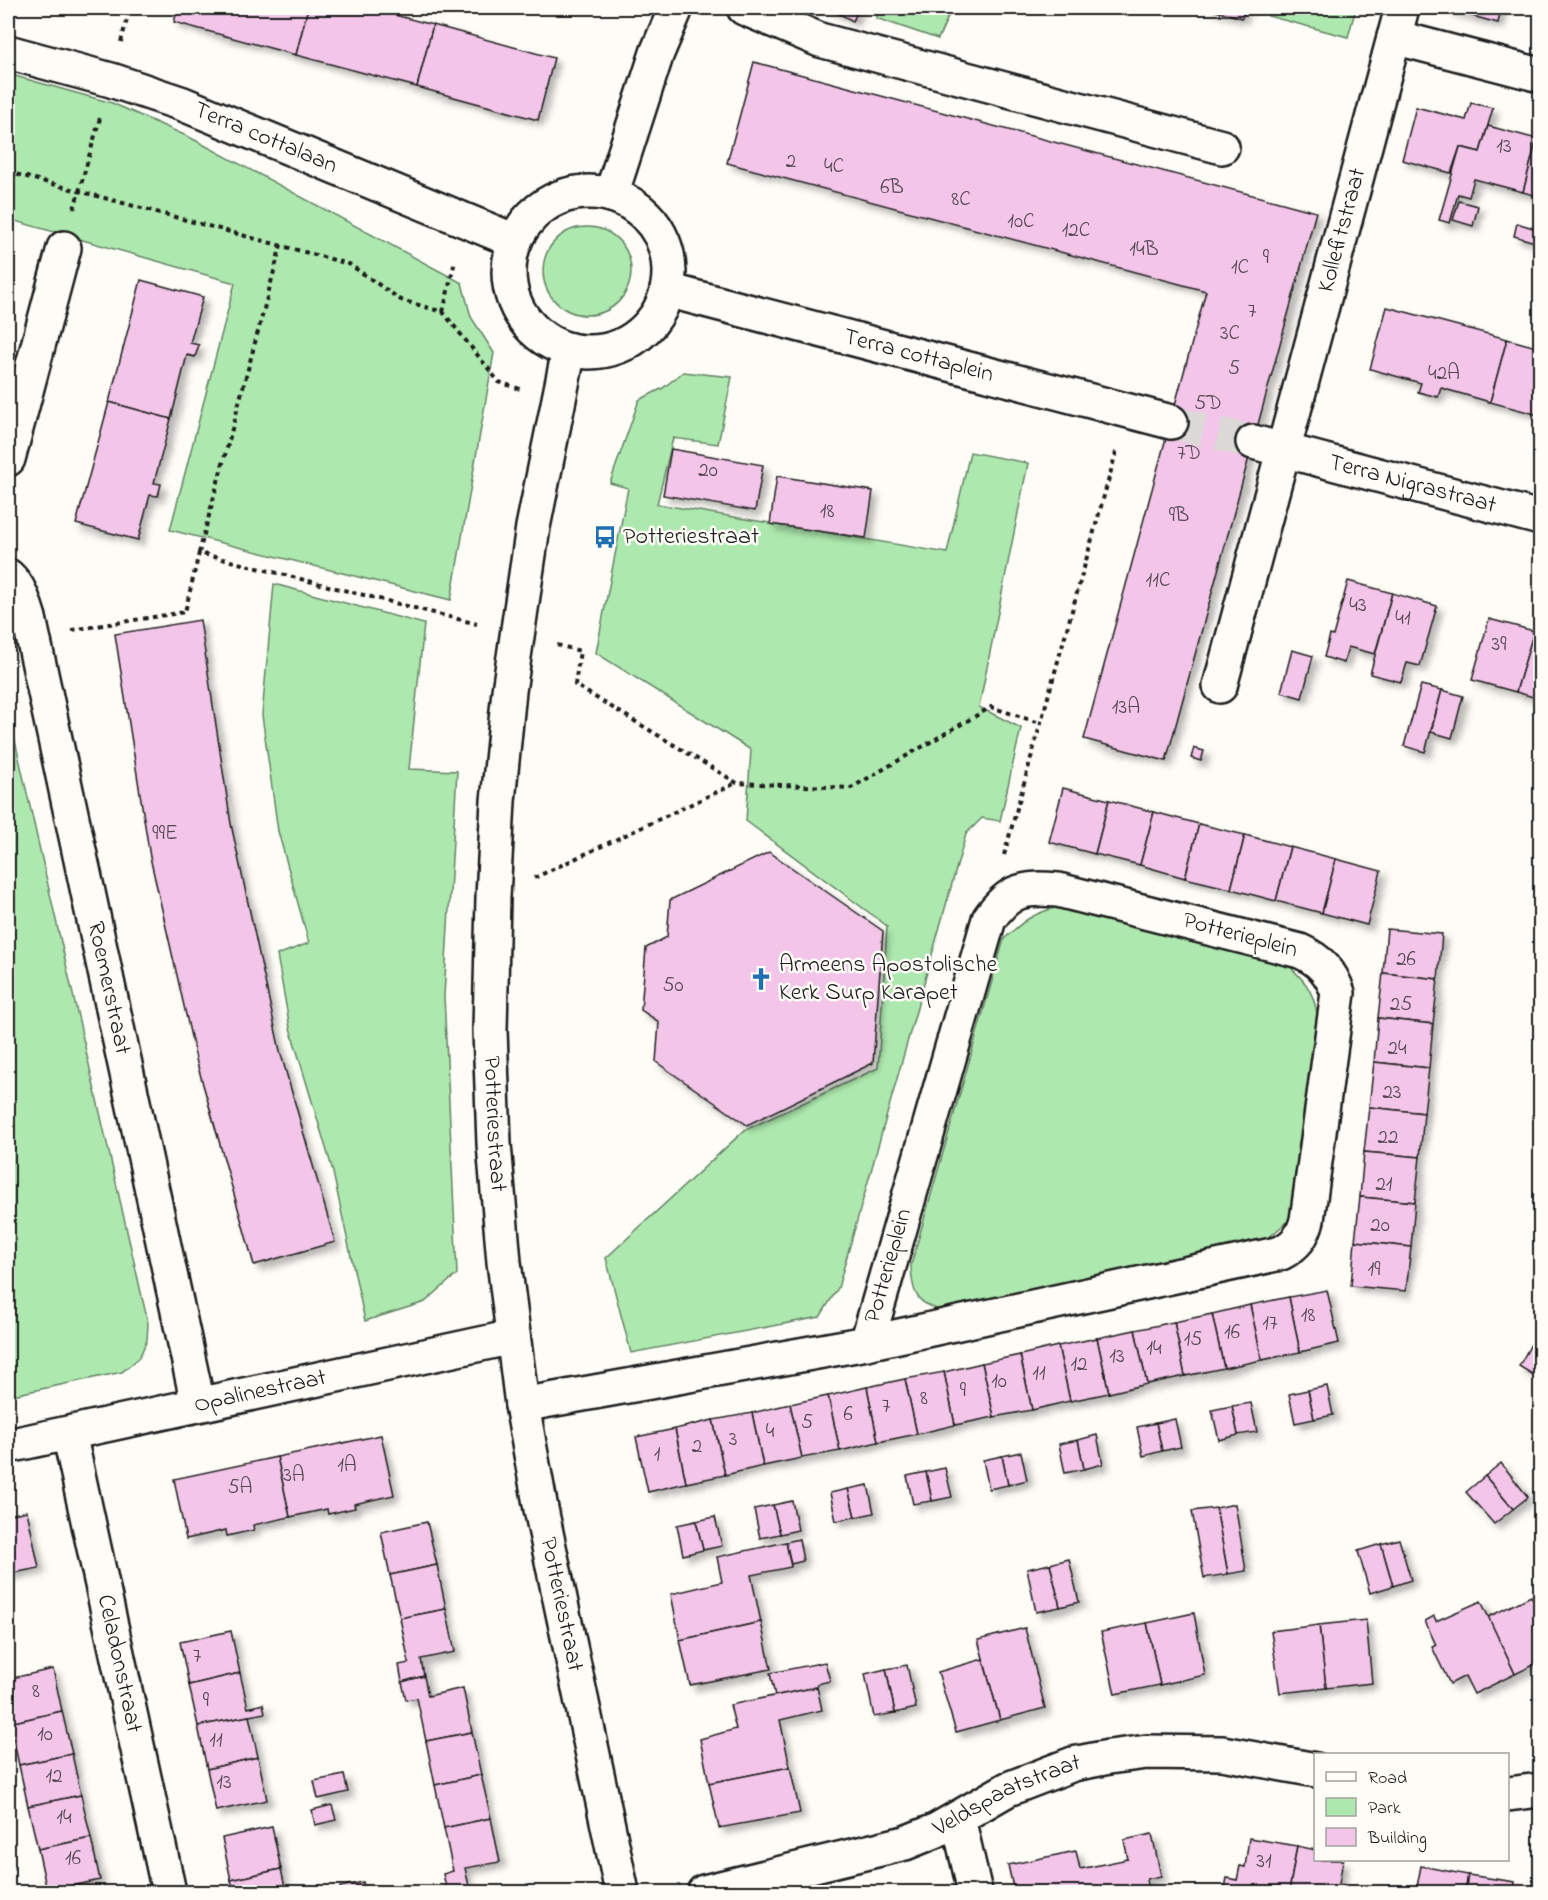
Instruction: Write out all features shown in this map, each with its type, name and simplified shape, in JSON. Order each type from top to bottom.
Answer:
[{"type":"street","points":[[611,195],[657,53],[676,8]]},
{"type":"street","points":[[744,8],[820,40],[1222,147]]},
{"type":"street","points":[[1398,22],[1540,75]]},
{"type":"street","name":"Kollefitstraat","points":[[1268,446],[1398,22]]},
{"type":"street","name":"Terra cottalaan","points":[[8,52],[111,80],[183,104],[516,241]]},
{"type":"street","points":[[580,192],[611,195],[638,209],[658,231],[666,252],[669,273],[667,290],[656,317],[628,342],[594,352],[569,350],[542,337],[527,322],[515,303],[509,269],[516,241],[525,225],[537,211],[551,201],[580,192]]},
{"type":"street","points":[[8,459],[64,248]]},
{"type":"street","name":"Terra cottaplein","points":[[667,290],[1171,422]]},
{"type":"street","name":"Potteriestraat","points":[[569,350],[533,527],[501,764],[493,897],[490,1030],[494,1144],[522,1405],[541,1509],[622,1893]]},
{"type":"street","points":[[1220,686],[1268,446]]},
{"type":"street","name":"Terra Nigrastraat","points":[[1268,446],[1540,518]]},
{"type":"street","name":"Roemerstraat","points":[[8,576],[23,598],[33,637],[198,1404]]},
{"type":"street","name":"Potterieplein","points":[[522,1405],[867,1343],[1281,1253],[1293,1247],[1304,1232],[1307,1220],[1338,993],[1333,979],[1324,967],[1315,957],[1300,951],[1058,890],[1024,890],[1000,903],[989,919],[867,1343]]},
{"type":"street","name":"Opalinestraat","points":[[8,1446],[513,1337]]},
{"type":"street","name":"Celadonstraat","points":[[69,1433],[169,1893]]},
{"type":"street","name":"Veldspaatstraat","points":[[704,1893],[905,1843],[935,1831],[1008,1789],[1073,1764],[1146,1752],[1222,1753],[1314,1770]]},
{"type":"street","points":[[1509,1794],[1540,1790]]},
{"type":"street","points":[[958,1818],[975,1893]]},
{"type":"path","points":[[64,248],[111,80]]},
{"type":"path","points":[[8,172],[349,264],[400,300],[443,312],[499,382],[559,400]]},
{"type":"path","points":[[443,312],[465,220]]},
{"type":"path","points":[[33,637],[184,612],[281,246]]},
{"type":"path","points":[[1010,831],[1128,410]]},
{"type":"path","points":[[200,553],[580,651],[575,685],[737,783]]},
{"type":"path","points":[[493,897],[737,783],[851,788],[991,707],[1040,723]]},
{"type":"green space","points":[[882,8],[952,8],[938,39],[876,18]]},
{"type":"green space","points":[[1270,8],[1356,8],[1348,37],[1268,16]]},
{"type":"green space","points":[[8,74],[112,103],[191,138],[462,283],[471,317],[494,353],[451,600],[170,530],[235,283],[8,219]]},
{"type":"green space","points":[[587,227],[612,234],[624,246],[631,271],[624,296],[612,308],[587,315],[562,308],[550,296],[543,271],[550,246],[562,234]]},
{"type":"green space","points":[[683,372],[732,377],[718,444],[673,438],[657,504],[947,553],[970,452],[1028,463],[979,707],[1021,728],[1000,821],[982,818],[966,834],[838,1288],[820,1317],[631,1353],[606,1258],[745,1130],[878,1068],[887,926],[746,821],[751,750],[596,653],[628,488],[610,483],[639,400],[663,388]]},
{"type":"green space","points":[[274,584],[424,624],[409,769],[457,771],[444,996],[457,1274],[425,1302],[365,1321],[332,1168],[290,1028],[277,955],[309,943],[278,831],[262,715]]},
{"type":"green space","points":[[8,710],[148,1323],[147,1340],[139,1358],[122,1372],[8,1396]]},
{"type":"green space","points":[[1059,907],[1284,961],[1301,978],[1310,990],[1317,1014],[1294,1207],[1289,1220],[1267,1239],[945,1311],[928,1305],[918,1296],[913,1283],[911,1265],[1004,939],[1029,918]]},
{"type":"building","points":[[178,8],[308,8],[296,55],[174,22]]},
{"type":"building","points":[[308,8],[368,8],[433,25],[417,87],[296,55]]},
{"type":"building","points":[[828,8],[859,8],[853,21]]},
{"type":"building","points":[[1205,8],[1245,8],[1242,18]]},
{"type":"building","points":[[1443,8],[1501,8],[1498,23]]},
{"type":"building","points":[[433,25],[554,58],[538,120],[417,87]]},
{"type":"building","points":[[754,62],[1316,212],[1166,761],[1084,739],[1206,291],[727,163]]},
{"type":"building","points":[[1471,103],[1493,108],[1480,152],[1460,147],[1451,173],[1402,160],[1416,107],[1466,120]]},
{"type":"building","points":[[1488,126],[1537,139],[1523,192],[1474,179],[1469,197],[1458,194],[1450,223],[1439,220],[1460,147],[1480,152]]},
{"type":"building","points":[[1537,139],[1540,140],[1540,197],[1523,192]]},
{"type":"building","points":[[1459,201],[1478,206],[1473,226],[1453,220]]},
{"type":"building","points":[[1517,223],[1539,230],[1535,242],[1514,236]]},
{"type":"building","points":[[141,280],[203,297],[190,343],[199,345],[195,357],[187,355],[171,419],[109,402]]},
{"type":"building","points":[[1387,307],[1507,339],[1490,402],[1441,388],[1438,397],[1418,392],[1421,383],[1370,369]]},
{"type":"building","points":[[1507,339],[1540,348],[1540,425],[1537,424],[1539,415],[1490,402]]},
{"type":"building","points":[[109,402],[171,419],[154,483],[161,484],[158,496],[150,495],[138,540],[76,524]]},
{"type":"building","points":[[671,449],[763,465],[755,511],[663,495]]},
{"type":"building","points":[[777,476],[873,491],[866,538],[770,524]]},
{"type":"building","points":[[1348,581],[1392,593],[1375,654],[1348,647],[1344,663],[1324,657],[1330,635],[1333,636]]},
{"type":"building","points":[[1392,593],[1437,606],[1420,666],[1407,663],[1401,682],[1370,674]]},
{"type":"building","points":[[1489,619],[1534,631],[1516,692],[1472,680]]},
{"type":"building","points":[[200,620],[231,824],[280,1051],[335,1242],[254,1265],[197,1063],[150,857],[115,634]]},
{"type":"building","points":[[1534,631],[1540,633],[1540,699],[1516,692]]},
{"type":"building","points":[[1292,650],[1313,656],[1302,698],[1281,692]]},
{"type":"building","points":[[1421,685],[1442,690],[1425,752],[1404,746]]},
{"type":"building","points":[[1442,690],[1463,696],[1452,738],[1431,732]]},
{"type":"building","points":[[1194,748],[1204,751],[1201,761],[1191,758]]},
{"type":"building","points":[[1063,788],[1109,800],[1095,854],[1049,842]]},
{"type":"building","points":[[1109,800],[1154,812],[1140,865],[1095,854]]},
{"type":"building","points":[[1154,812],[1199,824],[1185,878],[1140,865]]},
{"type":"building","points":[[1199,824],[1245,835],[1231,889],[1185,878]]},
{"type":"building","points":[[1245,835],[1290,847],[1276,901],[1231,889]]},
{"type":"building","points":[[1290,847],[1336,859],[1322,913],[1276,901]]},
{"type":"building","name":"Armeens Apostolische Kerk Surp Karapet","points":[[769,852],[883,931],[873,1063],[747,1125],[656,1062],[659,1022],[641,1010],[646,948],[667,937],[670,900]]},
{"type":"building","points":[[1336,859],[1381,871],[1367,925],[1322,913]]},
{"type":"building","points":[[1387,929],[1442,934],[1438,979],[1383,973]]},
{"type":"building","points":[[1383,973],[1438,979],[1433,1024],[1378,1018]]},
{"type":"building","points":[[1378,1018],[1433,1024],[1429,1068],[1374,1062]]},
{"type":"building","points":[[1374,1062],[1429,1068],[1424,1113],[1369,1107]]},
{"type":"building","points":[[1369,1107],[1424,1113],[1420,1157],[1364,1152]]},
{"type":"building","points":[[1364,1152],[1420,1157],[1415,1202],[1360,1197]]},
{"type":"building","points":[[1360,1197],[1415,1202],[1411,1247],[1355,1241]]},
{"type":"building","points":[[1355,1241],[1411,1247],[1406,1291],[1351,1286]]},
{"type":"building","points":[[1327,1290],[1339,1343],[1300,1352],[1289,1297]]},
{"type":"building","points":[[1289,1297],[1300,1352],[1262,1360],[1250,1305]]},
{"type":"building","points":[[1250,1305],[1262,1360],[1224,1368],[1212,1314]]},
{"type":"building","points":[[1212,1314],[1224,1368],[1185,1376],[1174,1322]]},
{"type":"building","points":[[1174,1322],[1185,1376],[1147,1384],[1135,1330]]},
{"type":"building","points":[[1540,1328],[1540,1352],[1530,1346]]},
{"type":"building","points":[[1135,1330],[1147,1384],[1109,1393],[1097,1338]]},
{"type":"building","points":[[1097,1338],[1109,1393],[1070,1401],[1058,1346]]},
{"type":"building","points":[[1058,1346],[1070,1401],[1032,1410],[1020,1355]]},
{"type":"building","points":[[1530,1346],[1540,1352],[1540,1379],[1519,1366]]},
{"type":"building","points":[[1020,1355],[1032,1410],[994,1417],[982,1363]]},
{"type":"building","points":[[982,1363],[994,1417],[955,1425],[944,1372]]},
{"type":"building","points":[[944,1372],[955,1425],[917,1434],[905,1379]]},
{"type":"building","points":[[905,1379],[917,1434],[878,1442],[867,1387]]},
{"type":"building","points":[[1327,1386],[1333,1415],[1314,1419],[1308,1390]]},
{"type":"building","points":[[867,1387],[878,1442],[840,1451],[828,1396]]},
{"type":"building","points":[[1308,1390],[1314,1419],[1295,1423],[1289,1394]]},
{"type":"building","points":[[828,1396],[840,1451],[802,1458],[790,1404]]},
{"type":"building","points":[[1251,1403],[1257,1432],[1238,1435],[1232,1406]]},
{"type":"building","points":[[790,1404],[802,1458],[763,1466],[752,1413]]},
{"type":"building","points":[[1232,1406],[1238,1435],[1219,1440],[1212,1410]]},
{"type":"building","points":[[752,1413],[763,1466],[725,1475],[713,1420]]},
{"type":"building","points":[[1175,1419],[1181,1447],[1162,1451],[1156,1423]]},
{"type":"building","points":[[713,1420],[725,1475],[686,1483],[675,1429]]},
{"type":"building","points":[[1156,1423],[1162,1451],[1143,1456],[1137,1427]]},
{"type":"building","points":[[675,1429],[686,1483],[648,1492],[636,1437]]},
{"type":"building","points":[[381,1435],[394,1495],[354,1504],[355,1508],[328,1514],[327,1509],[290,1517],[277,1457]]},
{"type":"building","points":[[1097,1435],[1103,1464],[1084,1469],[1078,1440]]},
{"type":"building","points":[[1078,1440],[1084,1469],[1065,1473],[1059,1444]]},
{"type":"building","points":[[1021,1452],[1027,1480],[1008,1485],[1002,1456]]},
{"type":"building","points":[[1002,1456],[1008,1485],[989,1489],[983,1460]]},
{"type":"building","points":[[277,1457],[290,1517],[253,1525],[254,1530],[227,1536],[226,1530],[186,1539],[174,1479]]},
{"type":"building","points":[[1501,1463],[1528,1497],[1513,1509],[1485,1476]]},
{"type":"building","points":[[945,1468],[952,1497],[932,1501],[926,1472]]},
{"type":"building","points":[[926,1472],[932,1501],[913,1504],[907,1476]]},
{"type":"building","points":[[1485,1476],[1513,1509],[1494,1524],[1466,1492]]},
{"type":"building","points":[[868,1485],[874,1513],[855,1517],[848,1489]]},
{"type":"building","points":[[848,1489],[855,1517],[836,1521],[830,1493]]},
{"type":"building","points":[[792,1501],[798,1530],[780,1534],[773,1505]]},
{"type":"building","points":[[1235,1504],[1246,1571],[1228,1574],[1216,1508]]},
{"type":"building","points":[[773,1505],[780,1534],[760,1538],[754,1509]]},
{"type":"building","points":[[1216,1508],[1228,1574],[1204,1578],[1192,1511]]},
{"type":"building","points":[[27,1511],[39,1568],[8,1574],[8,1515]]},
{"type":"building","points":[[715,1517],[722,1546],[703,1550],[696,1521]]},
{"type":"building","points":[[696,1521],[703,1550],[683,1555],[677,1525]]},
{"type":"building","points":[[427,1522],[437,1565],[390,1575],[381,1532]]},
{"type":"building","points":[[799,1539],[803,1561],[791,1564],[786,1542]]},
{"type":"building","points":[[1399,1539],[1411,1580],[1393,1586],[1381,1544]]},
{"type":"building","points":[[786,1542],[791,1567],[751,1575],[761,1622],[680,1640],[671,1594],[722,1582],[717,1557]]},
{"type":"building","points":[[1381,1544],[1393,1586],[1370,1593],[1358,1551]]},
{"type":"building","points":[[1069,1559],[1079,1602],[1060,1607],[1050,1564]]},
{"type":"building","points":[[1050,1564],[1060,1607],[1036,1612],[1027,1569]]},
{"type":"building","points":[[437,1565],[446,1609],[400,1618],[390,1575]]},
{"type":"building","points":[[1540,1594],[1540,1662],[1515,1674],[1488,1617],[1531,1596],[1532,1598]]},
{"type":"building","points":[[1481,1601],[1515,1674],[1474,1694],[1465,1676],[1450,1684],[1432,1647],[1436,1645],[1425,1621],[1434,1616],[1436,1621]]},
{"type":"building","points":[[446,1609],[455,1652],[421,1659],[424,1676],[402,1682],[399,1665],[409,1663],[400,1618]]},
{"type":"building","points":[[1194,1613],[1205,1675],[1160,1685],[1147,1623]]},
{"type":"building","points":[[1366,1620],[1372,1683],[1326,1688],[1319,1625]]},
{"type":"building","points":[[761,1622],[771,1669],[690,1685],[680,1640]]},
{"type":"building","points":[[1147,1623],[1160,1685],[1115,1694],[1101,1632]]},
{"type":"building","points":[[1319,1625],[1326,1688],[1280,1693],[1271,1631]]},
{"type":"building","points":[[1025,1628],[1045,1708],[1000,1720],[978,1640]]},
{"type":"building","points":[[231,1631],[240,1673],[189,1685],[180,1642]]},
{"type":"building","points":[[983,1659],[1000,1720],[956,1732],[938,1672]]},
{"type":"building","points":[[825,1662],[830,1681],[817,1684],[817,1687],[775,1696],[770,1673]]},
{"type":"building","points":[[907,1665],[916,1708],[895,1713],[886,1669]]},
{"type":"building","points":[[53,1669],[62,1711],[10,1723],[8,1679]]},
{"type":"building","points":[[886,1669],[895,1713],[874,1717],[865,1674]]},
{"type":"building","points":[[240,1673],[248,1708],[263,1704],[265,1713],[198,1726],[189,1685]]},
{"type":"building","points":[[424,1676],[428,1696],[463,1688],[472,1732],[426,1741],[417,1698],[406,1700],[402,1682]]},
{"type":"building","points":[[817,1687],[822,1710],[780,1720],[790,1767],[709,1783],[700,1739],[736,1729],[730,1705]]},
{"type":"building","points":[[62,1711],[72,1754],[19,1765],[10,1723]]},
{"type":"building","points":[[249,1716],[258,1757],[207,1769],[198,1726]]},
{"type":"building","points":[[472,1732],[481,1775],[435,1785],[426,1741]]},
{"type":"building","points":[[72,1754],[81,1795],[28,1806],[19,1765]]},
{"type":"building","points":[[258,1757],[267,1800],[216,1811],[207,1769]]},
{"type":"building","points":[[790,1767],[800,1813],[719,1828],[709,1783]]},
{"type":"building","points":[[344,1775],[348,1792],[318,1799],[314,1781]]},
{"type":"building","points":[[481,1775],[491,1818],[444,1828],[435,1785]]},
{"type":"building","points":[[81,1795],[91,1838],[38,1849],[28,1806]]},
{"type":"building","points":[[332,1805],[336,1820],[315,1825],[312,1810]]},
{"type":"building","points":[[491,1818],[500,1862],[465,1868],[469,1886],[447,1891],[443,1874],[453,1871],[444,1828]]},
{"type":"building","points":[[272,1827],[281,1869],[231,1880],[222,1838]]},
{"type":"building","points":[[1152,1834],[1161,1876],[1147,1879],[1149,1892],[1014,1892],[1008,1865],[1076,1851],[1080,1869],[1128,1859],[1124,1840]]},
{"type":"building","points":[[91,1838],[100,1880],[47,1891],[38,1849]]},
{"type":"building","points":[[1249,1838],[1297,1846],[1289,1892],[1224,1892],[1227,1878],[1237,1880],[1240,1866],[1245,1867]]},
{"type":"building","points":[[1297,1846],[1314,1850],[1314,1861],[1343,1861],[1339,1884],[1343,1885],[1342,1892],[1289,1892]]},
{"type":"building","points":[[1421,1866],[1468,1875],[1465,1892],[1416,1892]]},
{"type":"building","points":[[281,1869],[286,1892],[234,1892],[231,1880]]},
{"type":"building","points":[[1468,1875],[1515,1882],[1514,1892],[1465,1892]]},
{"type":"building","points":[[363,1882],[365,1892],[342,1892],[340,1887]]},
{"type":"building","points":[[469,1886],[471,1892],[447,1892],[447,1891]]},
{"type":"tunnel","points":[[1171,422],[1253,442]]},
{"type":"place","name":"Potteriestraat","points":[[605,537]]},
{"type":"place","name":"Armeens Apostolische Kerk Surp Karapet","points":[[761,979]]}]
